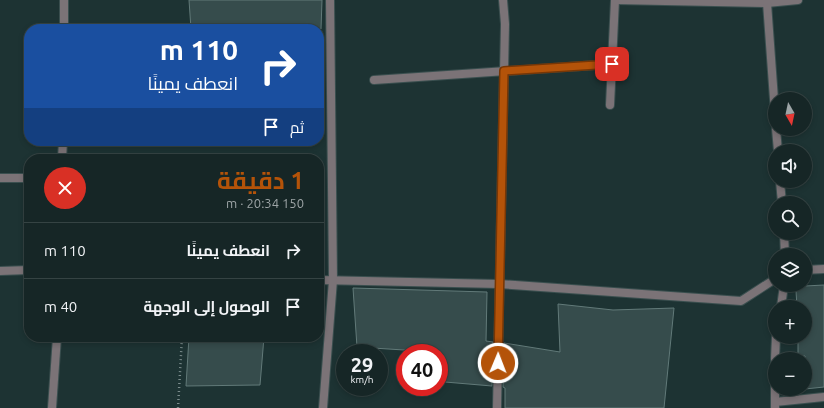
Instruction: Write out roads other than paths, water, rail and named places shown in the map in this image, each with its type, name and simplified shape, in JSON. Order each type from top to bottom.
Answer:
[{"type":"street","points":[[64,0],[64,24]]},
{"type":"street","points":[[323,408],[333,280],[330,0]]},
{"type":"street","points":[[497,408],[504,71],[503,0]]},
{"type":"street","points":[[610,105],[615,0],[767,3],[798,0]]},
{"type":"street","points":[[767,3],[773,92]]},
{"type":"street","points":[[374,80],[612,64]]},
{"type":"street","points":[[0,178],[24,178]]},
{"type":"street","points":[[812,270],[824,269]]},
{"type":"street","points":[[0,271],[24,270]]},
{"type":"street","points":[[324,280],[499,284],[741,301],[768,284]]},
{"type":"street","points":[[52,408],[57,342]]},
{"type":"street","points":[[775,405],[824,397]]}]
